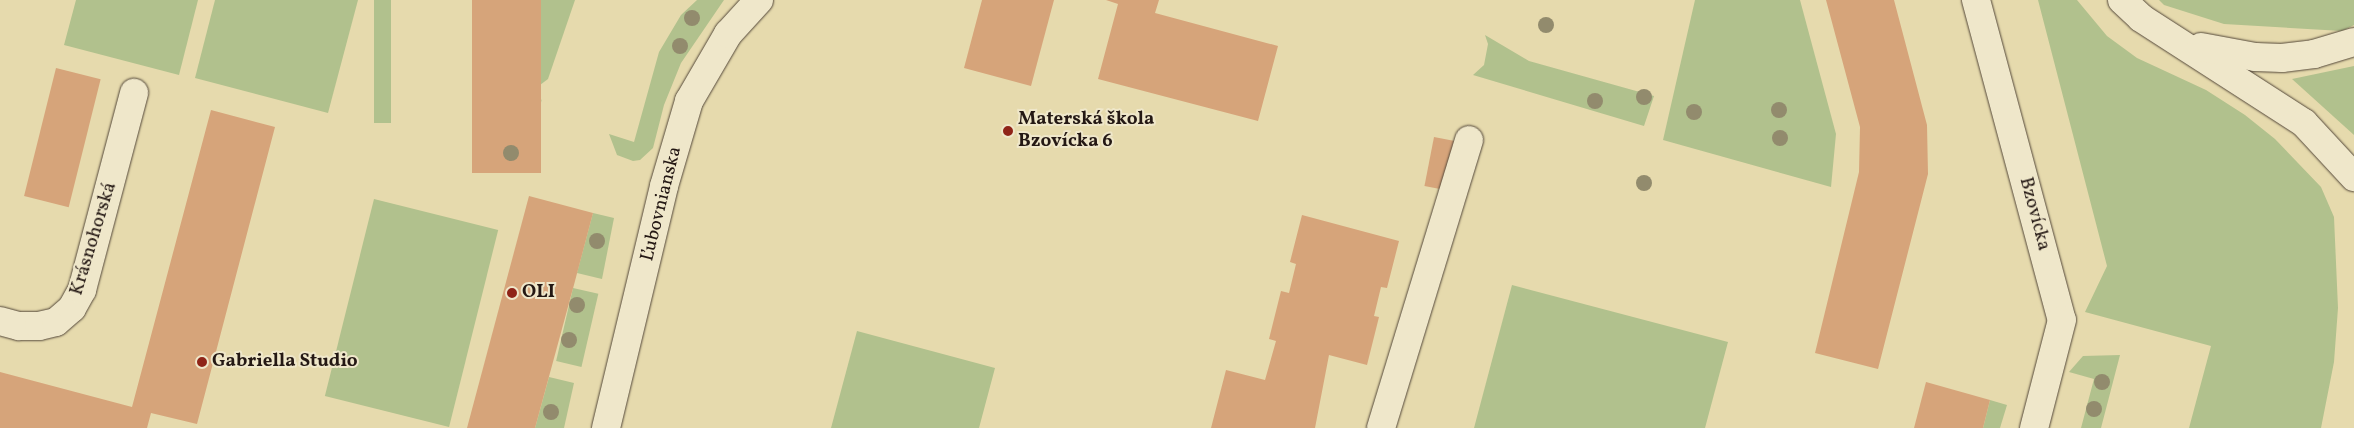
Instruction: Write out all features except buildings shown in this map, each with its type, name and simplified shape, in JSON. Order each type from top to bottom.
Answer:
[{"type":"street","name":"Ľubovnianska","points":[[606,428],[664,186],[689,101],[728,34],[759,0]]},
{"type":"street","name":"Bzovícka","points":[[1976,0],[2062,320],[2034,428]]},
{"type":"street","points":[[2122,0],[2141,18],[2304,123],[2354,176]]},
{"type":"street","points":[[2181,43],[2255,57],[2282,58],[2314,54],[2354,42]]},
{"type":"street","name":"Krásnohorská","points":[[0,321],[19,326],[40,326],[56,322],[72,308],[82,290],[134,93]]},
{"type":"street","points":[[1381,428],[1469,140]]},
{"type":"green space","points":[[76,0],[198,0],[179,75],[64,45]]},
{"type":"green space","points":[[215,0],[358,0],[328,113],[195,78]]},
{"type":"green space","points":[[374,0],[391,0],[391,123],[374,123]]},
{"type":"green space","points":[[541,0],[575,0],[548,79],[540,85],[520,82]]},
{"type":"green space","points":[[697,0],[724,0],[681,63],[664,105],[653,148],[640,160],[633,161],[617,155],[609,134],[634,142],[659,52],[681,15]]},
{"type":"green space","points":[[1695,0],[1800,0],[1836,134],[1831,187],[1663,140]]},
{"type":"green space","points":[[2038,0],[2077,0],[2107,36],[2137,58],[2206,90],[2245,115],[2275,139],[2321,187],[2334,217],[2338,308],[2334,362],[2321,428],[2189,428],[2211,346],[2085,312],[2107,266]]},
{"type":"green space","points":[[2159,0],[2354,0],[2354,25],[2342,31],[2224,24],[2164,5]]},
{"type":"green space","points":[[1485,35],[1529,61],[1654,96],[1644,126],[1473,75],[1484,65],[1488,44]]},
{"type":"green space","points":[[2354,66],[2354,135],[2292,79]]},
{"type":"green space","points":[[517,95],[542,100],[529,166],[504,161]]},
{"type":"green space","points":[[374,199],[498,230],[449,427],[325,396]]},
{"type":"green space","points":[[593,213],[614,218],[602,279],[577,273]]},
{"type":"green space","points":[[1512,285],[1728,342],[1705,428],[1474,428]]},
{"type":"green space","points":[[573,288],[598,294],[581,367],[556,361]]},
{"type":"green space","points":[[857,331],[995,368],[979,428],[831,428]]},
{"type":"green space","points":[[2120,355],[2101,428],[2081,428],[2094,379],[2069,372],[2083,356]]},
{"type":"green space","points":[[549,377],[574,383],[564,428],[535,428]]},
{"type":"green space","points":[[1990,400],[2007,405],[2000,428],[1983,428]]},
{"type":"place","name":"Materská škola Bzovícka 6","points":[[1008,131]]},
{"type":"place","name":"OLI","points":[[512,293]]},
{"type":"place","name":"Gabriella Studio","points":[[202,362]]}]
